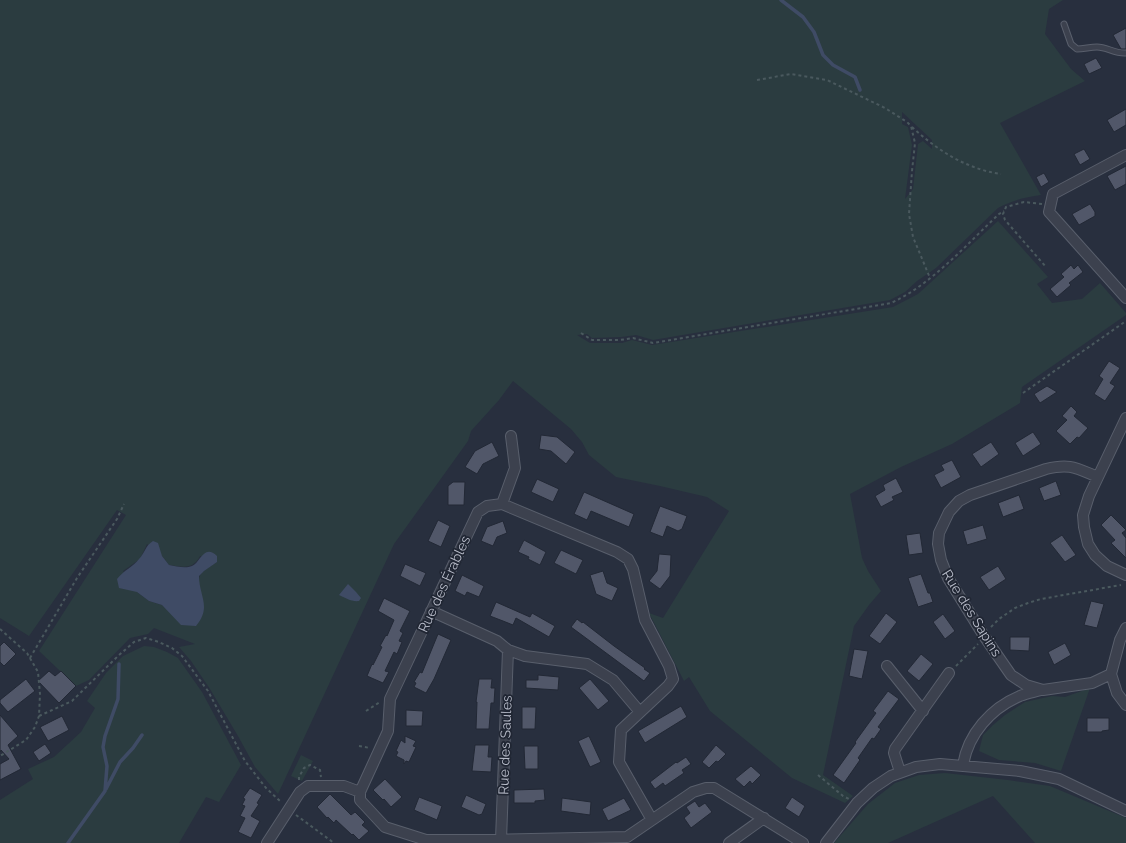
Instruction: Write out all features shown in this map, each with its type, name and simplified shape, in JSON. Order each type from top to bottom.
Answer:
[{"type":"street","points":[[1126,155],[1053,194],[1049,212],[1126,298]]},
{"type":"street","points":[[1126,418],[1089,496],[1083,515],[1088,544],[1095,555],[1107,566],[1126,575]]},
{"type":"street","points":[[511,436],[515,468],[502,504],[616,552],[628,560],[633,569],[646,620],[669,666],[673,679],[668,686],[621,730],[619,762],[652,820]]},
{"type":"street","name":"Rue des Sapins","points":[[1098,477],[1071,466],[1059,466],[1046,468],[970,495],[959,501],[949,512],[939,534],[938,544],[941,560],[948,578],[984,636],[1011,675],[1026,685],[1043,690],[1092,683],[1111,674]]},
{"type":"street","name":"Rue des Érables","points":[[360,792],[388,731],[390,699],[478,512],[487,506],[502,504]]},
{"type":"street","points":[[431,611],[497,641],[508,650],[525,656],[587,664],[613,680],[640,712]]},
{"type":"street","points":[[1126,628],[1120,640],[1111,674],[1116,693],[1126,705]]},
{"type":"street","name":"Rue des Saules","points":[[501,840],[508,650]]},
{"type":"street","points":[[887,666],[923,711]]},
{"type":"street","points":[[900,772],[894,753],[895,749],[949,673]]},
{"type":"street","points":[[963,766],[969,742],[987,718],[1005,703],[1021,695],[1043,690]]},
{"type":"street","points":[[826,843],[857,803],[873,788],[900,772],[916,767],[940,764],[1020,771],[1059,779],[1126,810]]},
{"type":"street","points":[[267,843],[300,792],[308,786],[344,786],[360,792],[360,800],[385,827],[426,840],[487,842],[501,840],[627,837],[693,792],[706,788],[714,788],[804,843]]},
{"type":"street","points":[[729,843],[764,818]]},
{"type":"lane","points":[[1064,24],[1072,44],[1077,49],[1097,47],[1108,49],[1118,54],[1126,53]]},
{"type":"path","points":[[757,80],[791,74],[827,80],[885,108],[908,122],[929,142],[958,160],[987,172],[1001,174]]},
{"type":"path","points":[[911,126],[915,143],[909,214],[913,237],[930,278]]},
{"type":"path","points":[[581,333],[592,340],[620,340],[633,338],[653,343],[891,303],[907,296],[930,278],[1004,211],[1006,207],[1024,202],[1050,206]]},
{"type":"path","points":[[1004,211],[1003,214],[1005,220],[1046,267]]},
{"type":"path","points":[[1023,393],[1126,321]]},
{"type":"path","points":[[30,658],[77,578],[117,519],[124,504]]},
{"type":"path","points":[[949,673],[999,619],[1015,608],[1041,599],[1126,584]]},
{"type":"path","points":[[0,629],[27,653],[38,672],[40,694],[39,716],[35,727],[26,740],[0,756]]},
{"type":"path","points":[[39,716],[72,701],[134,642],[146,638],[159,642],[172,648],[182,656],[208,691],[245,760],[266,788],[288,809],[334,843]]},
{"type":"path","points":[[366,711],[381,701],[390,699]]},
{"type":"path","points":[[818,775],[844,796],[857,803]]},
{"type":"shaded area","points":[[0,0],[1063,0],[1049,9],[1045,34],[1071,69],[1085,81],[1000,123],[1041,195],[1008,203],[998,208],[936,268],[917,281],[905,292],[890,300],[653,340],[636,335],[592,338],[587,334],[577,335],[590,343],[622,343],[632,340],[652,345],[893,307],[918,294],[998,221],[1048,277],[1037,284],[1052,303],[1082,299],[1100,283],[1126,313],[1126,315],[1022,387],[1020,403],[952,444],[901,467],[850,494],[862,558],[868,571],[881,591],[854,626],[823,775],[853,796],[845,803],[792,778],[710,711],[689,677],[684,681],[649,613],[663,618],[729,511],[707,497],[616,477],[589,455],[582,442],[571,429],[513,381],[499,400],[471,431],[468,441],[394,544],[278,794],[255,767],[210,689],[191,661],[179,647],[195,644],[154,628],[148,634],[130,638],[89,680],[76,686],[39,651],[126,515],[117,510],[29,636],[0,618]],"holes":[[[902,112],[932,140],[932,149],[923,141],[918,144],[913,189],[905,199],[912,145],[908,127],[902,124]],[[147,544],[162,556],[169,565],[183,567],[191,566],[200,556],[217,562],[201,574],[199,580],[170,612],[162,605],[149,601],[137,592],[123,571],[140,559]]]},
{"type":"shaded area","points":[[144,646],[154,647],[178,658],[202,692],[241,765],[219,802],[206,797],[179,843],[0,843],[0,800],[33,779],[28,769],[54,757],[81,732],[95,708],[87,701],[106,673],[123,656]]},
{"type":"shaded area","points":[[1090,688],[1061,771],[1035,763],[999,760],[979,751],[983,735],[1005,715],[1025,702],[1052,696],[1065,697]]},
{"type":"shaded area","points":[[301,755],[313,761],[302,781],[291,776]]},
{"type":"shaded area","points":[[945,773],[1050,786],[1126,818],[1126,843],[1035,843],[993,796],[888,843],[834,843],[868,804],[895,783],[919,775]]},
{"type":"water","points":[[153,541],[158,543],[162,556],[169,565],[189,567],[195,564],[205,553],[213,553],[217,556],[217,562],[199,576],[204,607],[201,619],[196,626],[181,625],[162,605],[149,601],[137,592],[119,588],[117,579],[137,562],[148,545]]},
{"type":"water","points":[[348,584],[361,598],[359,601],[351,600],[339,595]]},
{"type":"building","points":[[1126,28],[1126,49],[1121,49],[1113,35]]},
{"type":"building","points":[[1096,58],[1102,68],[1089,74],[1084,64]]},
{"type":"building","points":[[1126,109],[1126,125],[1114,132],[1107,120]]},
{"type":"building","points":[[1084,149],[1090,159],[1080,165],[1074,154]]},
{"type":"building","points":[[1126,166],[1126,184],[1115,190],[1107,176]]},
{"type":"building","points":[[1044,173],[1049,182],[1041,187],[1036,177]]},
{"type":"building","points":[[1090,204],[1095,212],[1095,216],[1079,225],[1072,214]]},
{"type":"building","points":[[1071,265],[1074,269],[1078,265],[1083,272],[1069,283],[1071,285],[1057,297],[1050,289],[1064,277],[1061,274]]},
{"type":"building","points":[[1109,361],[1120,368],[1110,383],[1115,386],[1105,401],[1094,394],[1103,379],[1099,376]]},
{"type":"building","points":[[1047,386],[1057,392],[1040,403],[1034,394]]},
{"type":"building","points":[[1071,406],[1077,412],[1074,416],[1088,428],[1079,438],[1077,437],[1070,444],[1056,431],[1067,420],[1062,416]]},
{"type":"building","points":[[1033,432],[1041,444],[1023,456],[1015,443]]},
{"type":"building","points":[[541,435],[557,437],[575,452],[566,464],[551,451],[539,449]]},
{"type":"building","points":[[492,442],[499,456],[483,464],[477,474],[465,467],[475,451]]},
{"type":"building","points":[[991,442],[999,454],[981,467],[972,454]]},
{"type":"building","points":[[952,460],[961,477],[941,488],[934,475],[944,470],[941,465]]},
{"type":"building","points":[[896,478],[903,492],[892,497],[894,500],[881,507],[875,496],[885,490],[883,485]]},
{"type":"building","points":[[537,479],[559,489],[553,502],[531,492]]},
{"type":"building","points":[[1056,481],[1061,495],[1044,501],[1039,488]]},
{"type":"building","points":[[453,482],[465,482],[464,505],[448,505],[448,486]]},
{"type":"building","points":[[584,492],[634,514],[629,527],[591,511],[587,520],[574,514]]},
{"type":"building","points":[[1019,495],[1024,509],[1003,517],[998,503]]},
{"type":"building","points":[[660,506],[687,516],[682,529],[678,531],[667,526],[663,537],[650,532]]},
{"type":"building","points":[[1111,515],[1126,530],[1122,533],[1126,538],[1126,558],[1111,543],[1115,540],[1101,525]]},
{"type":"building","points":[[438,520],[450,526],[441,547],[428,541]]},
{"type":"building","points":[[503,521],[507,533],[497,537],[493,546],[481,541],[487,527]]},
{"type":"building","points":[[983,525],[987,539],[967,545],[963,531]]},
{"type":"building","points":[[920,533],[923,553],[909,555],[906,535]]},
{"type":"building","points":[[1062,535],[1076,555],[1065,562],[1050,543]]},
{"type":"building","points":[[524,540],[546,552],[540,565],[528,559],[529,557],[518,552]]},
{"type":"building","points":[[561,550],[583,560],[576,574],[554,563]]},
{"type":"building","points":[[659,554],[671,555],[670,576],[660,589],[649,581],[657,571]]},
{"type":"building","points":[[405,564],[426,573],[420,586],[400,576]]},
{"type":"building","points":[[998,566],[1006,579],[989,590],[980,577]]},
{"type":"building","points":[[603,571],[607,583],[618,588],[612,601],[596,594],[590,575]]},
{"type":"building","points":[[921,574],[933,602],[918,607],[908,578]]},
{"type":"building","points":[[462,575],[484,586],[479,597],[467,592],[465,596],[455,591]]},
{"type":"building","points":[[384,598],[410,611],[400,631],[403,633],[399,641],[402,642],[397,654],[394,652],[385,671],[389,672],[383,683],[367,676],[382,647],[380,646],[386,635],[387,636],[394,620],[378,611]]},
{"type":"building","points":[[1091,601],[1104,604],[1097,628],[1084,625]]},
{"type":"building","points":[[496,602],[530,617],[532,613],[555,626],[549,637],[516,618],[513,625],[490,616]]},
{"type":"building","points":[[886,613],[897,622],[880,644],[869,636]]},
{"type":"building","points":[[943,614],[955,631],[945,639],[933,622]]},
{"type":"building","points":[[577,619],[645,668],[644,669],[650,673],[644,681],[571,627]]},
{"type":"building","points":[[438,634],[451,640],[434,679],[426,693],[414,687],[416,683],[414,682],[420,672],[422,673]]},
{"type":"building","points":[[1010,637],[1030,637],[1029,651],[1010,650]]},
{"type":"building","points":[[4,642],[16,654],[4,666],[0,662],[0,646]]},
{"type":"building","points":[[1065,643],[1071,655],[1054,665],[1048,652]]},
{"type":"building","points":[[854,649],[868,651],[862,679],[849,676]]},
{"type":"building","points":[[921,654],[933,664],[919,681],[907,671]]},
{"type":"building","points":[[49,671],[55,676],[61,671],[76,686],[59,703],[38,681]]},
{"type":"building","points":[[538,675],[559,677],[558,690],[526,688],[526,680],[538,680]]},
{"type":"building","points":[[26,679],[35,691],[8,712],[0,703],[0,700]]},
{"type":"building","points":[[479,679],[492,679],[491,688],[495,688],[494,703],[491,703],[489,729],[476,729],[476,702]]},
{"type":"building","points":[[590,679],[609,701],[598,710],[579,688]]},
{"type":"building","points":[[888,691],[899,699],[878,727],[881,729],[874,739],[872,738],[858,758],[860,760],[844,783],[833,775],[876,713],[873,711]]},
{"type":"building","points":[[681,706],[687,717],[645,743],[638,731]]},
{"type":"building","points":[[522,707],[536,707],[535,729],[522,729]]},
{"type":"building","points":[[406,710],[423,711],[422,726],[406,726]]},
{"type":"building","points":[[0,715],[18,736],[8,745],[21,769],[0,780],[0,764],[9,759],[1,750],[0,752]]},
{"type":"building","points":[[62,716],[69,730],[48,741],[40,727]]},
{"type":"building","points":[[1087,718],[1109,718],[1109,730],[1102,732],[1087,732]]},
{"type":"building","points":[[405,736],[416,741],[413,746],[416,747],[409,762],[406,761],[404,764],[404,760],[396,756],[398,752],[396,751],[401,740],[405,743]]},
{"type":"building","points":[[589,736],[601,762],[590,767],[578,741]]},
{"type":"building","points":[[45,744],[51,753],[39,761],[33,752]]},
{"type":"building","points":[[475,745],[489,745],[488,757],[492,757],[491,772],[472,771]]},
{"type":"building","points":[[716,745],[726,754],[709,768],[702,762]]},
{"type":"building","points":[[524,746],[538,746],[538,769],[525,769]]},
{"type":"building","points":[[686,757],[691,764],[682,770],[684,773],[665,786],[663,783],[655,789],[650,782],[676,762],[677,763]]},
{"type":"building","points":[[751,766],[761,775],[752,784],[750,781],[744,787],[735,779]]},
{"type":"building","points":[[385,779],[402,797],[391,807],[373,790]]},
{"type":"building","points":[[250,788],[262,795],[257,803],[259,804],[251,816],[260,821],[251,838],[238,832],[245,818],[240,816],[245,806],[242,805],[245,799],[243,798]]},
{"type":"building","points":[[544,789],[545,800],[535,801],[535,803],[514,803],[514,790]]},
{"type":"building","points":[[330,794],[351,815],[355,812],[365,822],[362,825],[369,831],[359,840],[336,820],[334,823],[328,817],[327,818],[317,807]]},
{"type":"building","points":[[466,795],[486,804],[482,814],[479,815],[461,807]]},
{"type":"building","points":[[419,797],[442,806],[437,820],[414,810]]},
{"type":"building","points":[[792,797],[805,806],[799,817],[785,808]]},
{"type":"building","points":[[562,798],[591,802],[590,815],[561,811]]},
{"type":"building","points":[[624,798],[631,810],[608,821],[602,809]]},
{"type":"building","points":[[695,801],[699,807],[705,803],[712,812],[691,828],[684,818],[690,813],[686,807]]},
{"type":"waterway","points":[[781,0],[803,17],[814,32],[823,55],[833,65],[855,77],[860,90]]},
{"type":"waterway","points":[[68,843],[105,791],[107,766],[103,747],[105,736],[118,699],[119,664]]},
{"type":"waterway","points":[[106,789],[120,762],[133,748],[142,735]]}]
